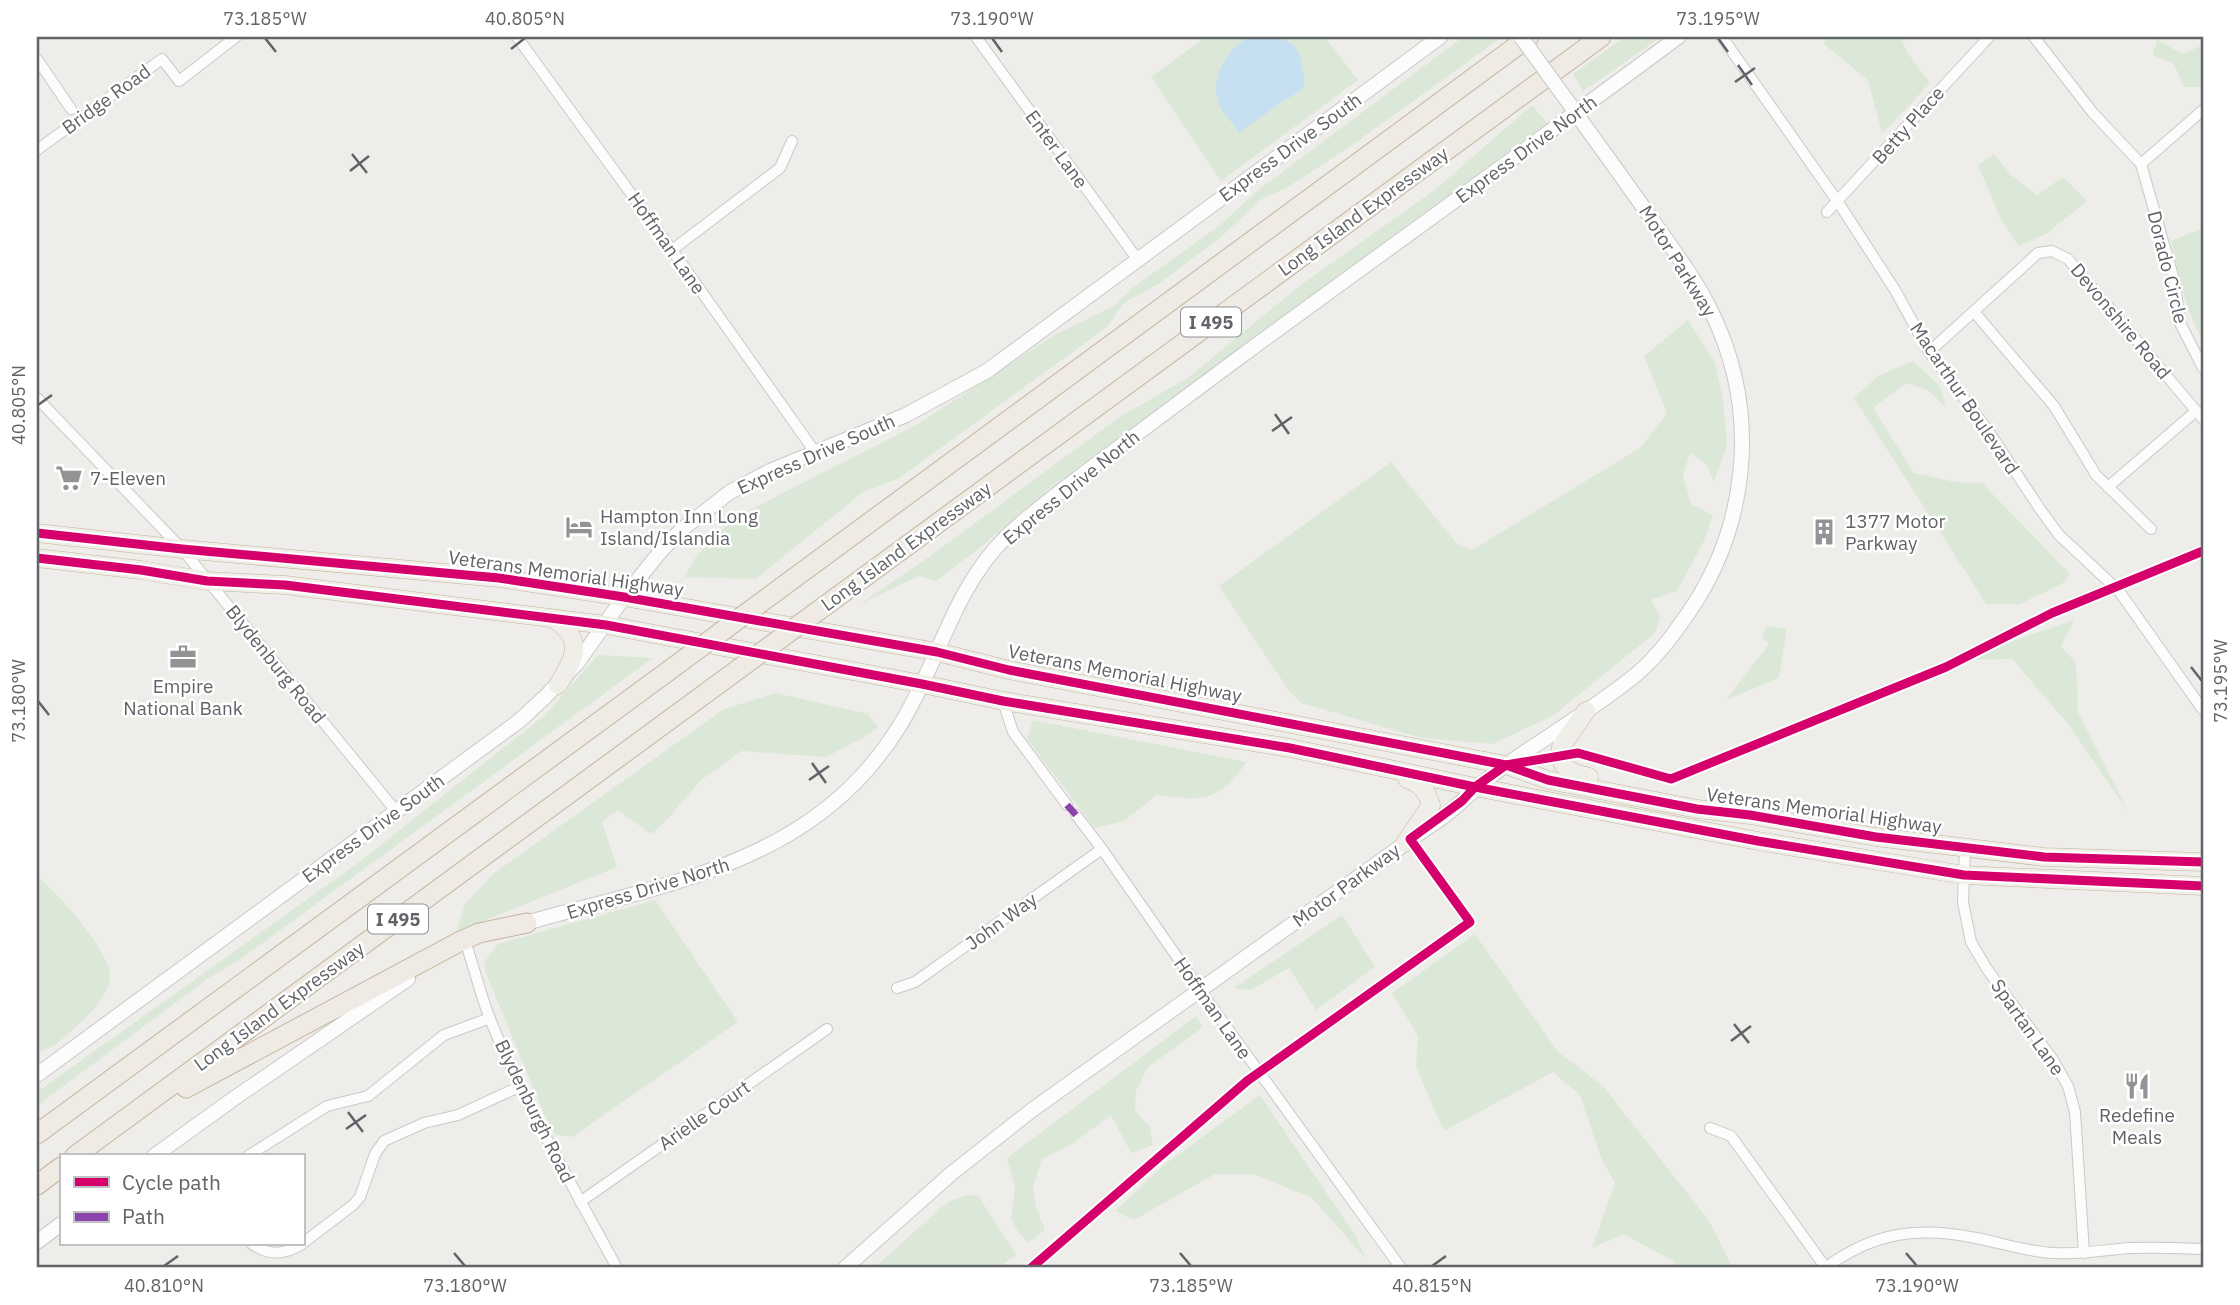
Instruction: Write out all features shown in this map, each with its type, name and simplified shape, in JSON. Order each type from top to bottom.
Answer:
[{"type":"highway","name":"Long Island Expressway","points":[[37,1134],[1529,37]]},
{"type":"highway","name":"Long Island Expressway","points":[[80,1154],[1601,37]]},
{"type":"highway","name":"Veterans Memorial Highway","points":[[37,533],[182,550],[499,578],[937,652],[1009,670],[1506,765],[1548,780],[1697,809],[1749,815],[1875,837],[2044,857],[2203,862]]},
{"type":"highway","name":"Veterans Memorial Highway","points":[[37,558],[207,581],[285,586],[606,625],[1003,701],[1290,748],[1765,843],[1964,875],[2200,886]]},
{"type":"highway","points":[[554,619],[567,628],[574,642],[573,659],[558,685]]},
{"type":"highway","points":[[1586,711],[1561,747],[1561,760],[1565,769],[1659,800]]},
{"type":"highway","points":[[1336,758],[1406,779],[1423,787],[1429,797],[1430,806],[1405,843]]},
{"type":"highway","points":[[80,1154],[195,1083],[428,958],[479,933],[527,923]]},
{"type":"highway","points":[[37,1185],[60,1168]]},
{"type":"main road","name":"Express Drive South","points":[[37,1075],[519,721],[579,662],[624,597],[660,552],[681,530],[730,492],[770,471],[906,415],[987,371],[1440,37]]},
{"type":"main road","name":"Motor Parkway","points":[[845,1268],[933,1189],[1049,1097],[1462,802],[1475,787],[1634,676],[1669,641],[1702,595],[1726,543],[1738,498],[1742,458],[1740,409],[1731,358],[1712,311],[1686,267],[1521,37]]},
{"type":"main road","name":"Express Drive North","points":[[157,1154],[391,990],[433,964],[527,923],[694,877],[739,861],[786,837],[829,807],[866,773],[894,735],[922,684],[960,599],[976,571],[1006,537],[1163,413],[1574,110],[1678,37]]},
{"type":"main road","points":[[37,1242],[60,1225]]},
{"type":"street","name":"Bridge Road","points":[[37,150],[162,59],[178,81],[236,37]]},
{"type":"street","name":"Hoffman Lane","points":[[517,37],[815,452]]},
{"type":"street","name":"Enter Lane","points":[[976,37],[1138,260]]},
{"type":"street","name":"Macarthur Boulevard","points":[[1722,37],[1838,202],[1895,290],[1929,352],[2059,535],[2119,592],[2203,710]]},
{"type":"street","name":"Betty Place","points":[[1827,212],[1989,37]]},
{"type":"street","points":[[2034,37],[2093,113],[2141,164],[2203,110]]},
{"type":"street","points":[[37,59],[71,109]]},
{"type":"street","points":[[672,250],[780,168],[792,141]]},
{"type":"street","name":"Dorado Circle","points":[[2141,164],[2175,283],[2180,323],[2203,368]]},
{"type":"street","name":"Devonshire Road","points":[[1929,352],[2038,253],[2052,251],[2068,259],[2200,415],[2108,487]]},
{"type":"street","points":[[1975,313],[2054,406],[2096,475],[2151,529]]},
{"type":"street","name":"Blydenburg Road","points":[[37,398],[182,550],[396,811]]},
{"type":"street","points":[[1003,701],[1013,732],[1067,806]]},
{"type":"street","name":"Hoffman Lane","points":[[1076,815],[1401,1268]]},
{"type":"street","name":"Spartan Lane","points":[[1965,848],[1963,902],[1971,942],[2068,1086],[2075,1112],[2084,1253]]},
{"type":"street","name":"John Way","points":[[897,988],[915,982],[1102,849]]},
{"type":"street","name":"Blydenburgh Road","points":[[467,947],[490,1018],[521,1087],[617,1268]]},
{"type":"street","points":[[251,1154],[327,1105],[368,1096],[444,1035],[490,1018]]},
{"type":"street","name":"Arielle Court","points":[[580,1202],[827,1029]]},
{"type":"street","points":[[304,1242],[360,1197],[375,1154],[384,1141],[425,1124],[458,1115],[521,1087]]},
{"type":"street","points":[[1710,1128],[1731,1136],[1826,1268],[1841,1256],[1883,1236],[1913,1231],[1976,1238],[2028,1251],[2057,1254],[2132,1248],[2203,1249]]},
{"type":"street","points":[[256,1246],[278,1253],[290,1251],[298,1246]]},
{"type":"green space","points":[[1206,37],[1325,37],[1358,80],[1221,181],[1151,77]]},
{"type":"green space","points":[[1463,37],[1495,37],[1498,40],[1348,148],[1288,187],[1262,199],[1221,237],[1160,283],[1124,303],[1107,327],[898,479],[863,492],[756,579],[684,577],[697,555],[736,517],[918,424],[1056,334],[1112,307],[1135,286],[1219,226],[1257,191]]},
{"type":"green space","points":[[1625,37],[1661,37],[1583,91],[1573,74]]},
{"type":"green space","points":[[1826,37],[1901,37],[1907,52],[1930,83],[1882,134],[1868,80],[1824,44]]},
{"type":"green space","points":[[2157,39],[2182,54],[2203,45],[2203,87],[2184,87],[2174,64],[2153,55]]},
{"type":"green space","points":[[1532,105],[1547,123],[1050,488],[981,547],[936,581],[919,576],[858,605],[926,559],[1118,418],[1189,377],[1298,287],[1436,189]]},
{"type":"green space","points":[[1994,154],[2011,175],[2037,195],[2063,177],[2087,201],[2046,234],[2019,246],[2000,218],[1978,165]]},
{"type":"green space","points":[[2203,228],[2203,340],[2187,304],[2171,241]]},
{"type":"green space","points":[[1688,320],[1715,363],[1723,399],[1727,445],[1714,482],[1706,464],[1690,453],[1683,476],[1691,504],[1713,515],[1703,543],[1677,591],[1651,600],[1660,616],[1656,632],[1554,715],[1493,744],[1422,738],[1301,703],[1290,692],[1219,586],[1391,462],[1457,544],[1472,550],[1640,448],[1667,413],[1644,356]]},
{"type":"green space","points":[[1913,361],[1940,386],[1946,407],[1927,390],[1906,383],[1873,408],[1914,473],[1955,482],[1982,483],[2070,574],[2062,584],[2020,604],[1986,604],[1854,398],[1878,376]]},
{"type":"green space","points":[[2074,620],[2061,646],[2076,663],[2078,712],[2127,810],[2068,724],[2012,659],[1956,660]]},
{"type":"green space","points":[[1767,626],[1787,629],[1779,678],[1726,700],[1769,644],[1762,638]]},
{"type":"green space","points":[[598,655],[653,658],[238,961],[210,977],[37,1106],[37,1092],[358,863],[545,715]]},
{"type":"green space","points":[[776,693],[868,714],[878,728],[826,757],[741,751],[700,781],[651,834],[618,810],[602,822],[617,867],[456,932],[465,904],[493,874],[724,709]]},
{"type":"green space","points":[[1033,720],[1246,762],[1228,785],[1218,792],[1197,798],[1157,795],[1124,821],[1095,828],[1027,739]]},
{"type":"green space","points":[[37,876],[57,895],[94,940],[109,969],[110,979],[93,1010],[63,1038],[43,1051],[37,1051]]},
{"type":"green space","points":[[655,900],[738,1022],[572,1137],[556,1135],[544,1114],[485,971],[485,961],[498,944]]},
{"type":"green space","points":[[1342,915],[1375,967],[1316,1010],[1289,968],[1251,990],[1234,988]]},
{"type":"green space","points":[[1475,934],[1558,1052],[1603,1086],[1709,1221],[1733,1268],[1677,1268],[1674,1261],[1623,1234],[1592,1248],[1615,1183],[1601,1158],[1580,1095],[1553,1072],[1446,1130],[1441,1125],[1416,1067],[1418,1036],[1392,993]]},
{"type":"green space","points":[[1196,1016],[1203,1027],[1148,1067],[1136,1091],[1135,1110],[1150,1127],[1153,1145],[1131,1153],[1111,1115],[1072,1144],[1042,1159],[1033,1186],[1036,1207],[1045,1230],[1028,1243],[1011,1218],[1015,1188],[1007,1158]]},
{"type":"green space","points":[[1260,1095],[1355,1235],[1367,1260],[1312,1198],[1253,1174],[1215,1174],[1134,1220],[1115,1211],[1164,1165]]},
{"type":"green space","points":[[968,1195],[978,1196],[1016,1254],[999,1268],[874,1268],[943,1206]]},
{"type":"water","points":[[1248,37],[1280,37],[1293,45],[1300,55],[1305,82],[1302,90],[1239,133],[1222,110],[1216,90],[1217,79],[1225,59]]},
{"type":"marked path","points":[[1067,805],[1076,815]]},
{"type":"cycle path","points":[[37,533],[499,578],[937,652],[1009,670],[1506,765],[1548,780],[1697,809],[1750,815],[1876,837],[2044,857],[2203,862]]},
{"type":"cycle path","points":[[1031,1268],[1247,1081],[1470,922],[1410,839],[1506,765],[1578,753],[1671,779],[1946,667],[2052,613],[2203,551]]},
{"type":"cycle path","points":[[37,558],[207,581],[285,585],[606,625],[1003,701],[1290,748],[1475,787],[1758,841],[1964,875],[2203,886]]},
{"type":"place","name":"7-Eleven","points":[[69,478]]},
{"type":"place","name":"Hampton Inn Long Island/Islandia","points":[[579,527]]},
{"type":"place","name":"1377 Motor Parkway","points":[[1824,532]]},
{"type":"place","name":"Empire National Bank","points":[[183,657]]},
{"type":"place","name":"Redefine Meals","points":[[2137,1086]]}]
